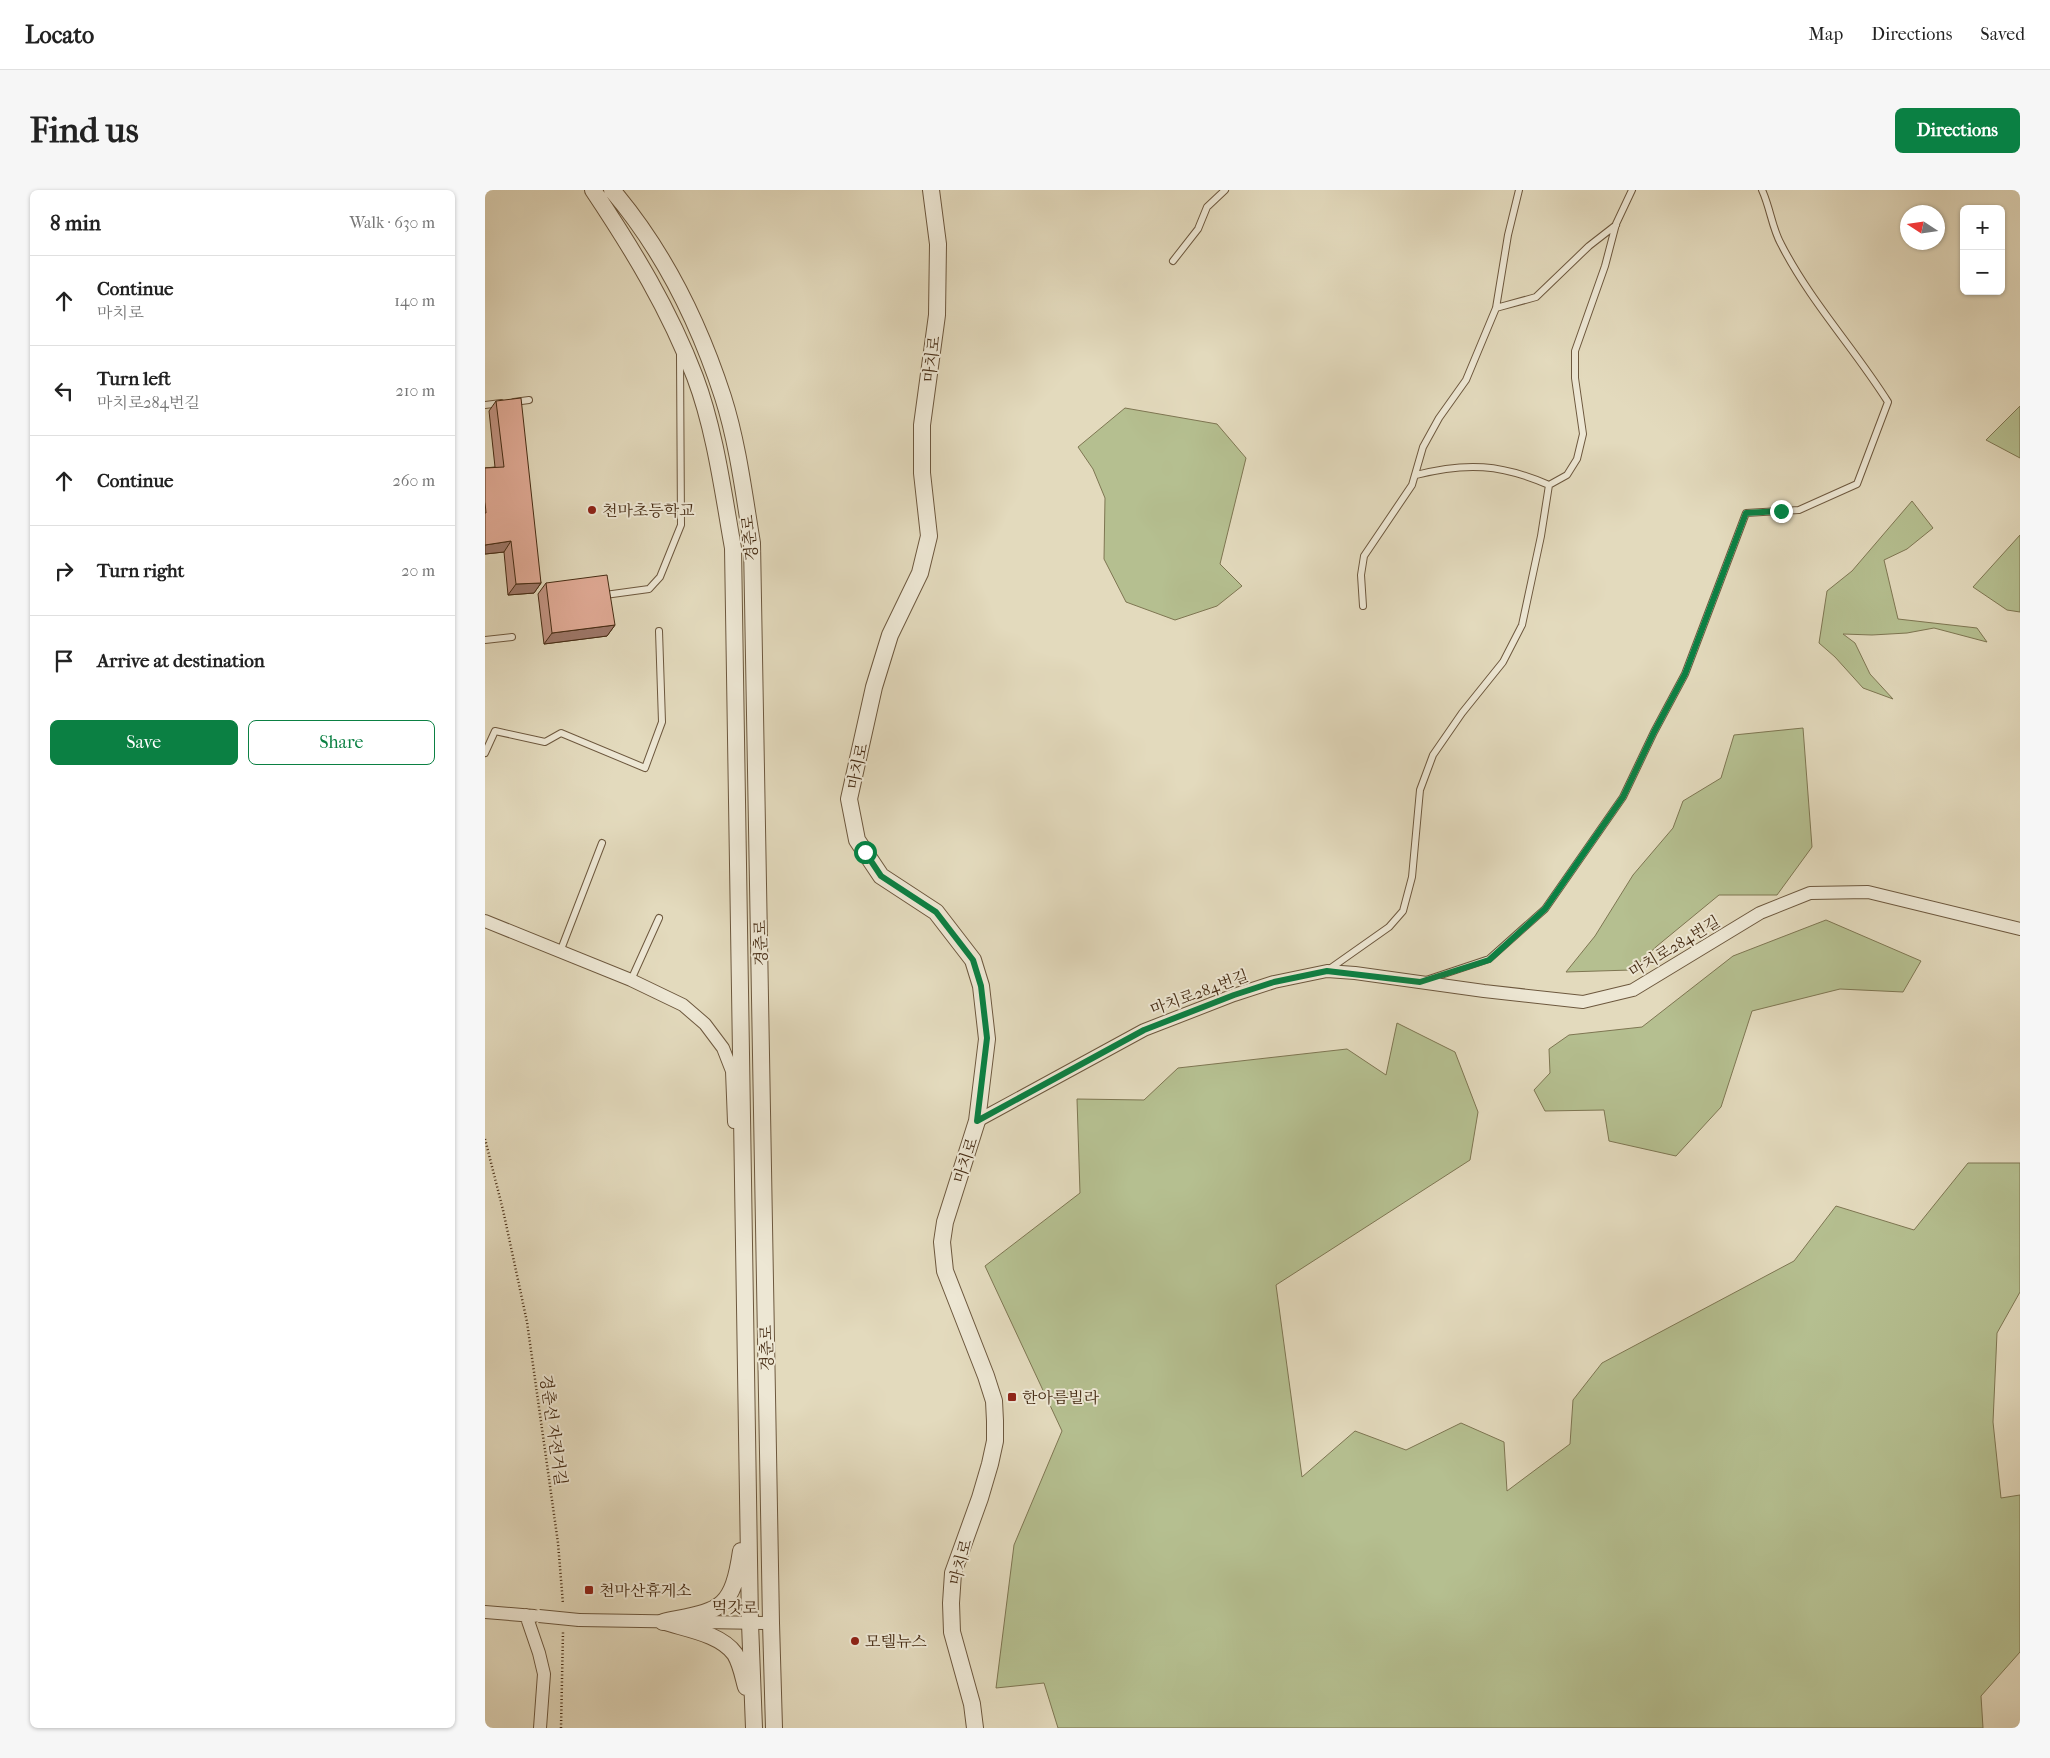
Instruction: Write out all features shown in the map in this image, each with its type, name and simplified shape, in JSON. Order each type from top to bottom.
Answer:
[{"type":"street","name":"경춘로","points":[[593,190],[658,293],[695,378],[715,446],[733,548],[750,1624],[754,1728]]},
{"type":"street","name":"경춘로","points":[[612,190],[631,213],[671,276],[701,337],[723,399],[739,466],[752,543],[774,1728]]},
{"type":"street","name":"마치로","points":[[931,190],[938,244],[937,315],[922,425],[922,474],[929,536],[920,573],[890,635],[879,670],[849,799],[857,840],[881,876],[936,912],[973,960],[981,986],[987,1038],[977,1121],[945,1222],[942,1242],[945,1271],[994,1401],[995,1441],[980,1498],[953,1573],[951,1603],[953,1632],[972,1704],[975,1728]]},
{"type":"street","name":"마치로284번길","points":[[977,1121],[1144,1030],[1258,987],[1327,971],[1583,1002],[1633,990],[1760,913],[1810,893],[1868,892],[2020,929]]},
{"type":"street","points":[[485,921],[631,980],[683,1005],[705,1024],[723,1048],[732,1071],[734,1121],[745,1240]]},
{"type":"street","points":[[663,1622],[708,1612],[721,1605],[730,1595],[737,1578],[748,1500]]},
{"type":"street","points":[[485,1612],[533,1616],[543,1674],[540,1728]]},
{"type":"street","name":"먹갓로","points":[[533,1616],[579,1620],[771,1623]]},
{"type":"street","points":[[663,1622],[708,1636],[725,1644],[735,1654],[741,1667],[753,1711]]},
{"type":"lane","points":[[1173,261],[1198,229],[1207,206],[1225,190]]},
{"type":"lane","points":[[1363,606],[1361,576],[1364,556],[1378,533],[1392,517],[1416,475],[1423,447],[1439,418],[1467,380],[1496,308],[1508,235],[1519,190]]},
{"type":"lane","points":[[1549,485],[1567,475],[1577,459],[1583,434],[1575,378],[1575,351],[1605,266],[1616,224],[1633,190]]},
{"type":"lane","points":[[1420,982],[1489,960],[1545,909],[1612,813],[1623,797],[1654,732],[1685,674],[1746,513],[1799,510],[1857,484],[1888,402],[1866,368],[1819,307],[1780,243],[1762,190]]},
{"type":"lane","points":[[1496,308],[1536,297],[1589,246],[1616,224]]},
{"type":"lane","points":[[605,595],[649,589],[660,577],[681,524],[680,343]]},
{"type":"lane","points":[[485,405],[529,400]]},
{"type":"lane","points":[[1416,475],[1443,468],[1494,467],[1526,475],[1549,485]]},
{"type":"lane","points":[[1327,971],[1389,928],[1403,911],[1412,877],[1420,790],[1433,754],[1462,713],[1503,662],[1522,625],[1541,536],[1549,485]]},
{"type":"lane","points":[[485,753],[495,731],[545,742],[561,733],[645,768],[662,722],[659,631]]},
{"type":"lane","points":[[485,640],[513,637]]},
{"type":"lane","points":[[560,952],[602,843]]},
{"type":"lane","points":[[631,980],[659,918]]},
{"type":"path","name":"경춘선 자전거길","points":[[485,1139],[503,1210],[527,1322],[558,1543],[563,1610]]},
{"type":"path","points":[[561,1728],[563,1629]]},
{"type":"green space","points":[[2020,406],[2020,458],[1986,440]]},
{"type":"green space","points":[[1125,408],[1217,424],[1246,458],[1220,564],[1242,586],[1217,606],[1175,620],[1126,602],[1104,559],[1105,498],[1093,469],[1078,447]]},
{"type":"green space","points":[[1912,501],[1933,528],[1907,549],[1884,560],[1898,619],[1977,628],[1987,642],[1934,628],[1907,633],[1843,634],[1855,643],[1870,674],[1893,699],[1863,688],[1835,657],[1819,643],[1827,591],[1852,571]]},
{"type":"green space","points":[[2020,535],[2020,612],[2007,610],[1973,587]]},
{"type":"green space","points":[[1803,728],[1812,847],[1777,895],[1719,895],[1631,970],[1566,972],[1595,936],[1633,875],[1673,828],[1683,801],[1721,778],[1734,735]]},
{"type":"green space","points":[[1826,920],[1921,961],[1903,992],[1840,989],[1752,1011],[1721,1107],[1676,1156],[1609,1141],[1604,1110],[1545,1111],[1534,1090],[1550,1073],[1549,1049],[1569,1035],[1642,1027],[1733,956]]},
{"type":"green space","points":[[1397,1023],[1455,1052],[1478,1112],[1470,1160],[1276,1285],[1302,1477],[1355,1431],[1406,1450],[1461,1423],[1504,1442],[1507,1491],[1570,1444],[1573,1400],[1602,1363],[1794,1261],[1836,1206],[1914,1230],[1968,1163],[2020,1163],[2020,1292],[1997,1333],[1993,1422],[2001,1498],[2020,1495],[2020,1652],[1981,1696],[1983,1728],[1058,1728],[1044,1683],[996,1688],[1014,1545],[1062,1431],[985,1266],[1080,1193],[1077,1099],[1144,1100],[1178,1068],[1347,1049],[1386,1075]]},
{"type":"building","points":[[521,398],[541,583],[516,584],[511,541],[485,545],[485,468],[504,467],[496,401]]},
{"type":"building","points":[[607,575],[615,625],[552,633],[546,583]]},
{"type":"place","name":"천마초등학교","points":[[592,510]]},
{"type":"place","name":"한아름빌라","points":[[1012,1397]]},
{"type":"place","name":"천마산휴게소","points":[[589,1590]]},
{"type":"place","name":"모텔뉴스","points":[[855,1641]]},
{"type":"route","points":[[865,852],[881,876],[936,912],[973,960],[981,986],[987,1038],[977,1121],[1144,1030],[1234,995],[1274,982],[1327,971],[1420,982],[1489,960],[1545,909],[1623,797],[1654,732],[1685,674],[1746,513],[1781,511]]}]
